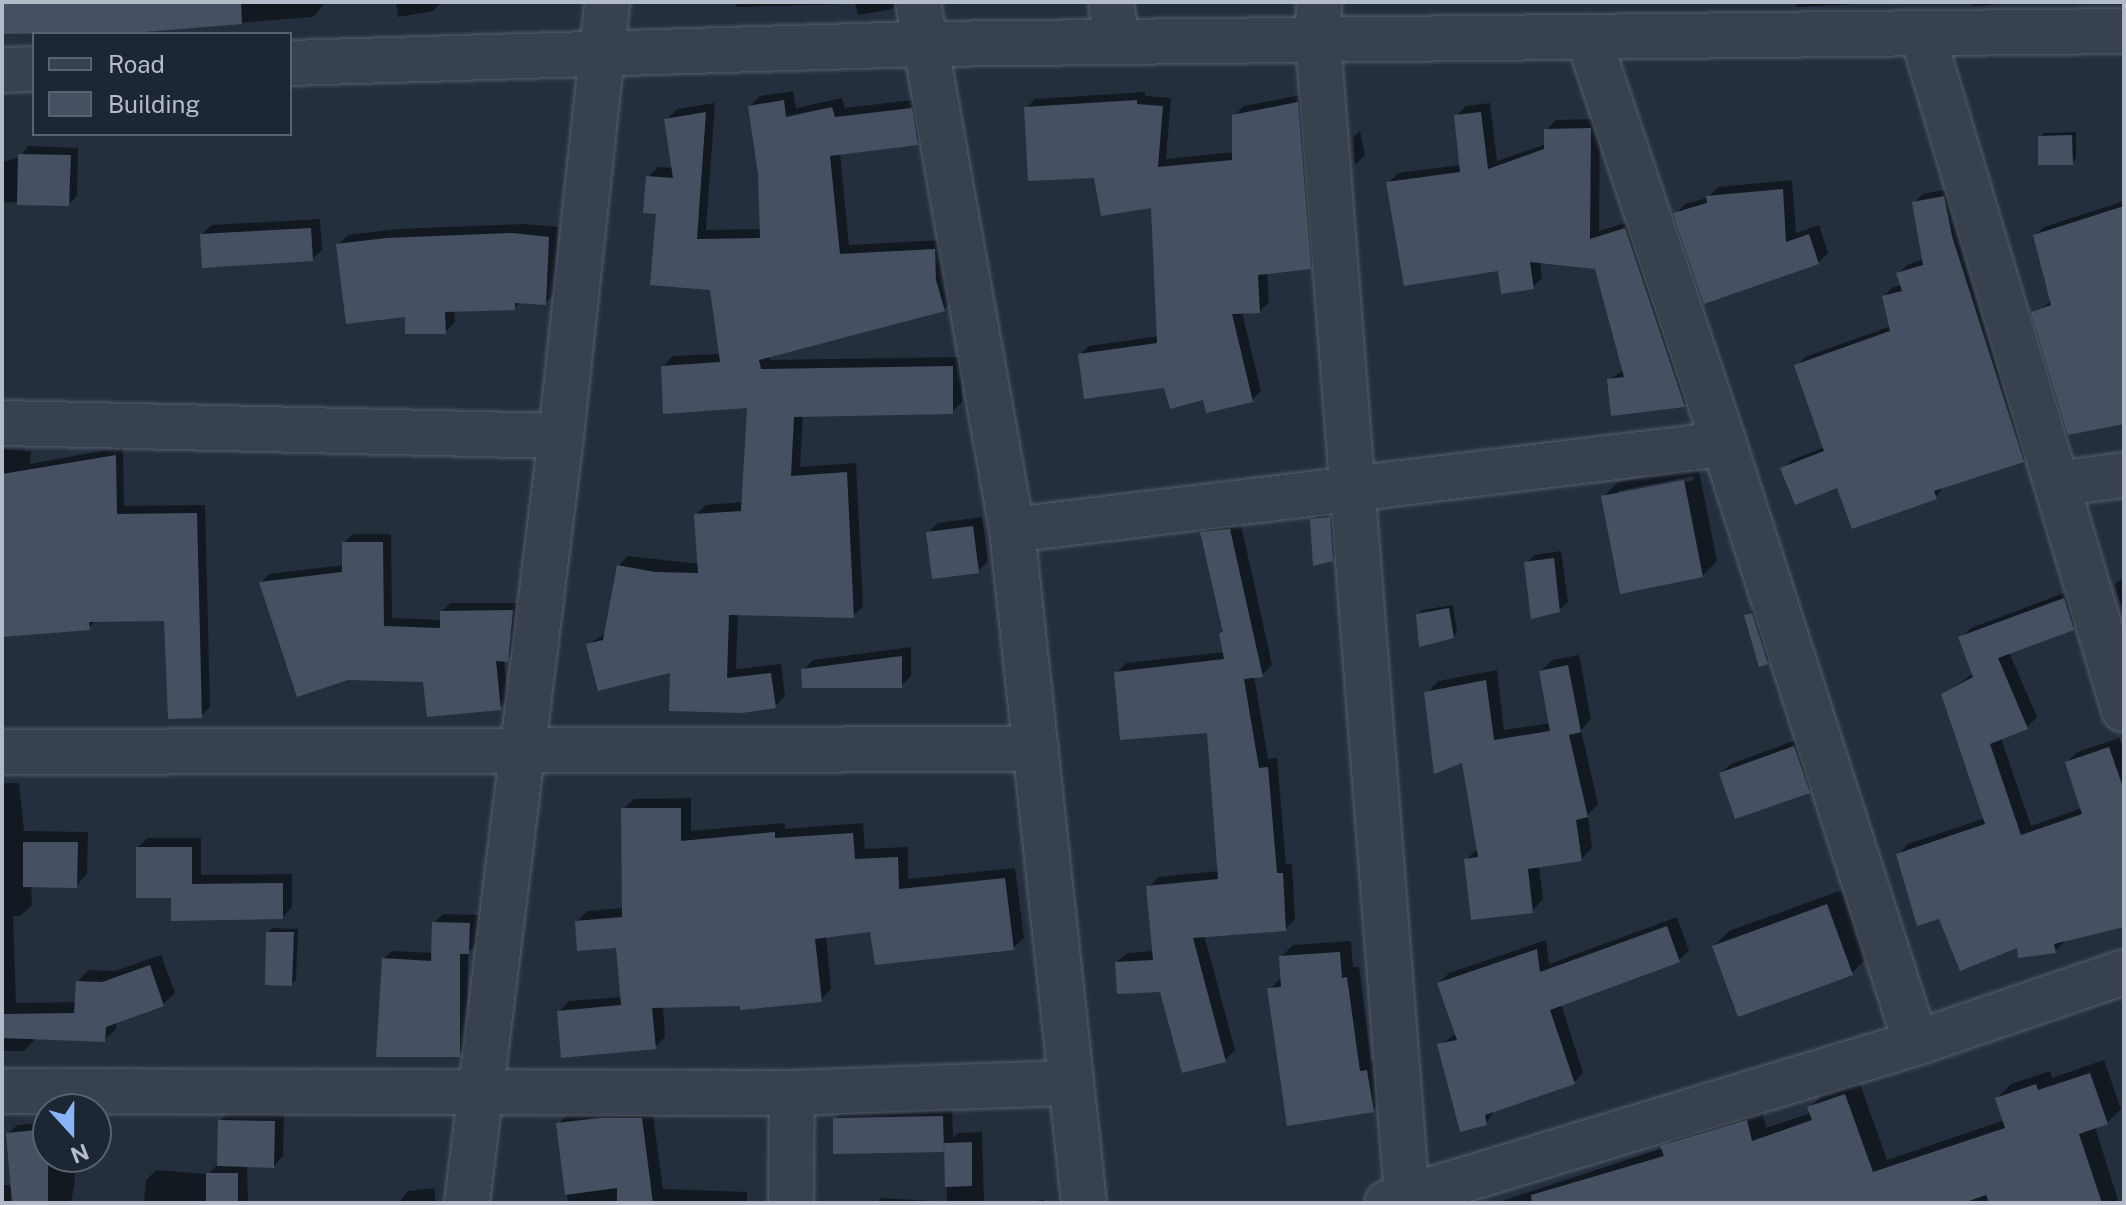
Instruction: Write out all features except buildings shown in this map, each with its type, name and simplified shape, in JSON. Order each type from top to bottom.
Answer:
[{"type":"street","points":[[467,1203],[561,436],[607,2]]},
{"type":"street","points":[[918,2],[1012,530],[1084,1203]]},
{"type":"street","points":[[292,63],[924,44],[1114,22],[1318,21],[1588,37],[2124,31]]},
{"type":"street","points":[[1318,21],[1397,1200],[1916,1043],[2124,972]]},
{"type":"street","points":[[1922,33],[2124,710]]},
{"type":"street","points":[[1588,37],[1724,444],[1916,1043]]},
{"type":"street","points":[[2,70],[32,69]]},
{"type":"street","points":[[2,423],[561,436]]},
{"type":"street","points":[[1012,530],[1724,444]]},
{"type":"street","points":[[2057,484],[2124,475]]},
{"type":"street","points":[[2,752],[1036,749]]},
{"type":"street","points":[[2,1091],[792,1093],[1071,1083]]},
{"type":"street","points":[[791,1203],[792,1093]]}]
